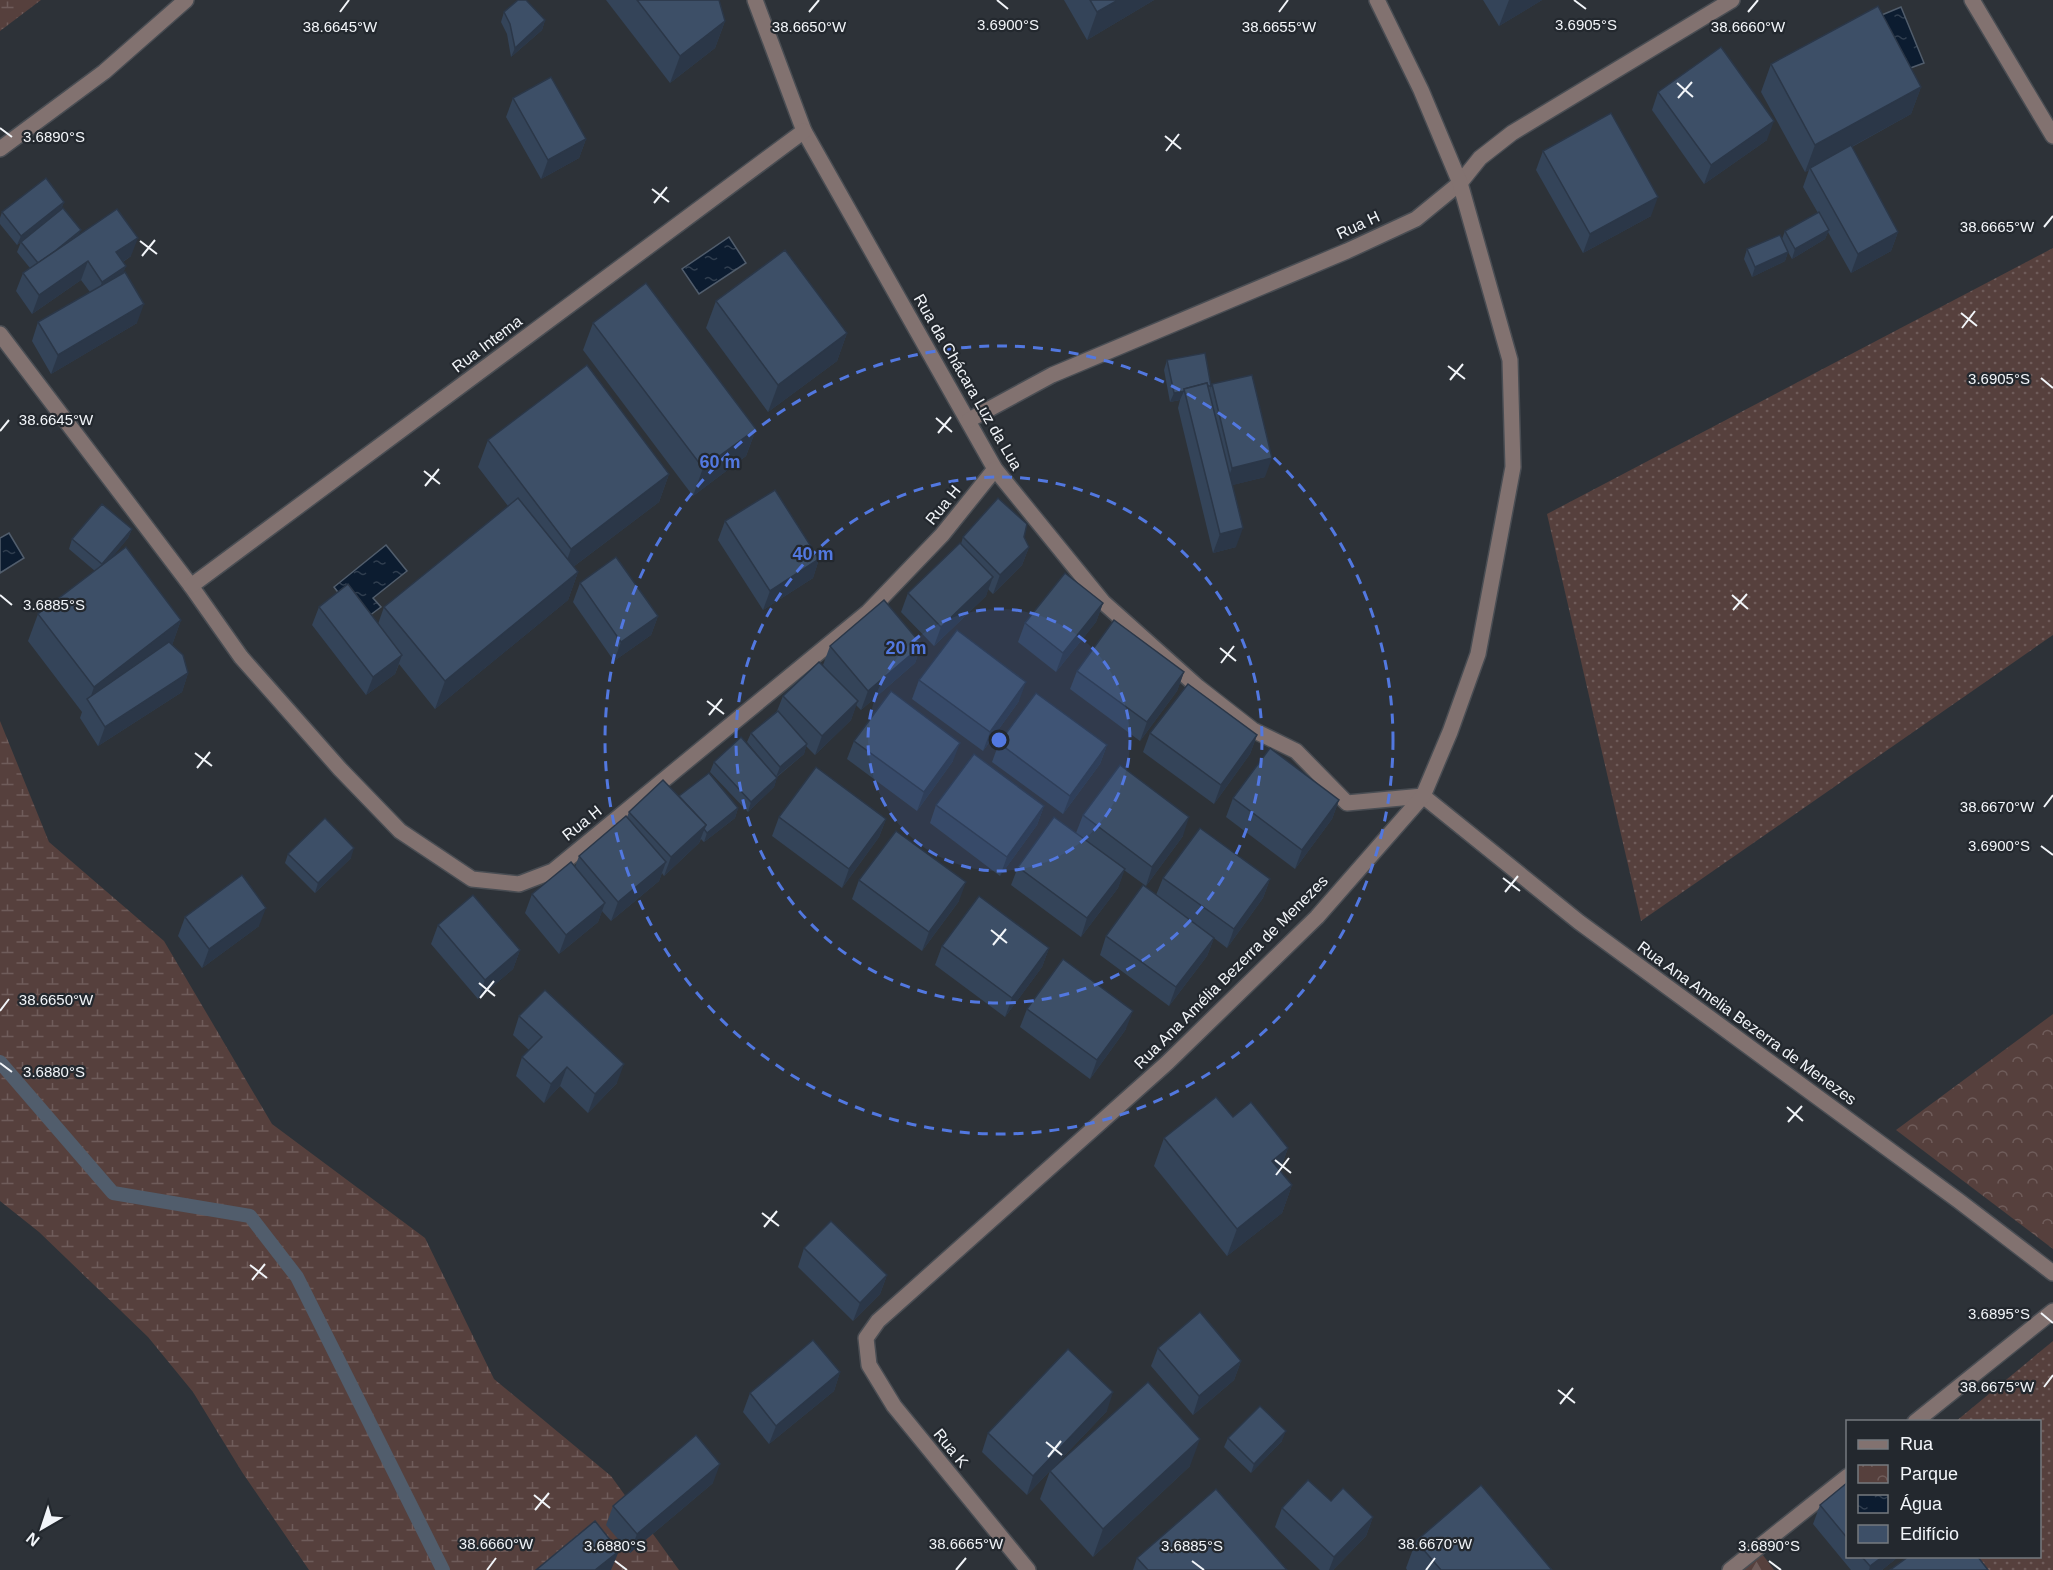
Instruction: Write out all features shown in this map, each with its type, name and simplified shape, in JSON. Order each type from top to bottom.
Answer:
[{"type":"street","points":[[0,149],[104,72],[186,0]]},
{"type":"street","name":"Rua da Chácara Luz da Lua","points":[[755,0],[804,131],[995,469],[1103,602],[1198,687],[1253,730],[1296,751],[1347,803],[1423,796]]},
{"type":"street","name":"Rua Ana Amélia Bezerra de Menezes","points":[[866,1338],[878,1321],[1167,1063],[1317,917],[1423,796],[1450,732],[1478,654],[1513,467],[1510,360],[1460,183],[1421,90],[1377,0]]},
{"type":"street","name":"Rua H","points":[[969,420],[1052,375],[1416,219],[1460,183],[1480,158],[1512,133],[1732,0]]},
{"type":"street","points":[[1972,0],[2053,136]]},
{"type":"street","name":"Rua Intema","points":[[191,586],[804,131]]},
{"type":"street","name":"Rua H","points":[[0,334],[191,586],[241,657],[340,769],[400,831],[471,879],[519,884],[553,871],[868,612],[942,535],[995,469]]},
{"type":"street","name":"Rua Ana Amelia Bezerra de Menezes","points":[[1423,796],[1579,922],[1959,1201],[2053,1273]]},
{"type":"street","points":[[1917,1420],[2053,1311]]},
{"type":"street","name":"Rua K","points":[[866,1338],[869,1365],[894,1406],[961,1491],[1028,1570]]},
{"type":"street","points":[[1730,1570],[1846,1478]]},
{"type":"green space","points":[[0,0],[41,0],[0,31]]},
{"type":"green space","points":[[2053,248],[2053,635],[1641,921],[1547,514]]},
{"type":"green space","points":[[0,721],[49,842],[164,941],[272,1124],[425,1238],[494,1379],[611,1476],[679,1570],[309,1570],[242,1472],[193,1392],[148,1337],[39,1232],[0,1201]]},
{"type":"green space","points":[[2053,1014],[2053,1249],[1896,1130]]},
{"type":"green space","points":[[2053,1341],[2053,1570],[1974,1570],[1963,1558],[2041,1558],[2041,1420],[1957,1420]]},
{"type":"green space","points":[[1757,1547],[1774,1570],[1731,1570]]},
{"type":"water","points":[[1901,7],[1924,63],[1894,74],[1872,19]]},
{"type":"water","points":[[729,237],[746,263],[699,294],[682,269]]},
{"type":"water","points":[[9,533],[24,558],[0,573],[0,538]]},
{"type":"water","points":[[386,545],[407,571],[373,598],[381,607],[361,622],[334,587]]},
{"type":"building","points":[[518,0],[526,0],[545,20],[515,48],[510,24],[504,12]]},
{"type":"building","points":[[637,0],[719,0],[725,21],[680,56]]},
{"type":"building","points":[[1090,0],[1118,0],[1097,12]]},
{"type":"building","points":[[1878,6],[1921,87],[1815,145],[1771,64]]},
{"type":"building","points":[[1721,47],[1774,121],[1711,165],[1658,92]]},
{"type":"building","points":[[551,77],[586,139],[548,160],[513,98]]},
{"type":"building","points":[[1611,113],[1658,197],[1590,234],[1543,151]]},
{"type":"building","points":[[1851,145],[1898,232],[1858,254],[1810,168]]},
{"type":"building","points":[[46,178],[64,202],[21,236],[2,212]]},
{"type":"building","points":[[63,208],[81,230],[38,263],[21,242]]},
{"type":"building","points":[[117,209],[138,238],[116,252],[126,266],[102,282],[88,261],[39,295],[23,273]]},
{"type":"building","points":[[1819,212],[1829,230],[1795,249],[1785,231]]},
{"type":"building","points":[[1780,235],[1788,252],[1755,267],[1747,249]]},
{"type":"building","points":[[785,250],[847,333],[778,385],[716,301]]},
{"type":"building","points":[[125,272],[144,304],[58,355],[38,322]]},
{"type":"building","points":[[646,283],[756,429],[703,468],[593,323]]},
{"type":"building","points":[[1205,353],[1211,386],[1207,383],[1174,393],[1167,360]]},
{"type":"building","points":[[587,365],[669,474],[571,549],[488,440]]},
{"type":"building","points":[[1252,375],[1272,458],[1232,468],[1212,384]]},
{"type":"building","points":[[1207,383],[1243,528],[1220,534],[1184,389]]},
{"type":"building","points":[[775,490],[819,559],[770,591],[725,521]]},
{"type":"building","points":[[518,498],[578,572],[445,681],[384,607]]},
{"type":"building","points":[[998,498],[1027,524],[1024,537],[1029,547],[1000,575],[963,537]]},
{"type":"building","points":[[102,504],[132,529],[102,564],[72,539]]},
{"type":"building","points":[[960,543],[993,577],[941,627],[908,593]]},
{"type":"building","points":[[126,547],[181,620],[94,687],[38,614]]},
{"type":"building","points":[[616,557],[658,616],[621,642],[580,583]]},
{"type":"building","points":[[1065,573],[1103,603],[1063,653],[1025,623]]},
{"type":"building","points":[[348,584],[402,655],[373,677],[319,607]]},
{"type":"building","points":[[884,600],[922,645],[868,691],[830,646]]},
{"type":"building","points":[[1114,620],[1184,672],[1147,722],[1077,671]]},
{"type":"building","points":[[957,630],[1026,682],[990,732],[919,680]]},
{"type":"building","points":[[169,642],[183,655],[188,673],[105,727],[87,699]]},
{"type":"building","points":[[819,662],[858,701],[822,736],[783,696]]},
{"type":"building","points":[[1188,684],[1257,735],[1221,785],[1150,733]]},
{"type":"building","points":[[891,691],[960,743],[924,792],[854,741]]},
{"type":"building","points":[[1036,693],[1107,745],[1070,796],[999,743]]},
{"type":"building","points":[[778,711],[807,744],[780,767],[751,733]]},
{"type":"building","points":[[741,737],[777,778],[751,802],[714,762]]},
{"type":"building","points":[[1270,748],[1339,800],[1302,850],[1233,798]]},
{"type":"building","points":[[974,754],[1044,806],[1007,857],[936,805]]},
{"type":"building","points":[[1120,765],[1189,817],[1152,867],[1083,815]]},
{"type":"building","points":[[816,767],[886,819],[849,869],[779,817]]},
{"type":"building","points":[[709,773],[738,808],[707,833],[704,829],[706,825],[679,796]]},
{"type":"building","points":[[663,780],[706,825],[671,857],[629,812]]},
{"type":"building","points":[[626,816],[666,862],[618,902],[579,856]]},
{"type":"building","points":[[1054,817],[1125,869],[1087,918],[1018,867]]},
{"type":"building","points":[[325,818],[354,848],[318,883],[288,854]]},
{"type":"building","points":[[1200,828],[1270,879],[1234,929],[1163,878]]},
{"type":"building","points":[[896,831],[966,882],[929,932],[859,880]]},
{"type":"building","points":[[571,862],[605,903],[566,935],[532,894]]},
{"type":"building","points":[[242,875],[266,908],[209,949],[185,917]]},
{"type":"building","points":[[1143,885],[1214,938],[1176,987],[1106,936]]},
{"type":"building","points":[[473,895],[520,950],[485,980],[438,925]]},
{"type":"building","points":[[979,896],[1049,948],[1012,998],[942,946]]},
{"type":"building","points":[[1063,959],[1133,1011],[1097,1060],[1027,1009]]},
{"type":"building","points":[[545,990],[624,1064],[595,1094],[567,1067],[551,1084],[522,1057],[542,1037],[519,1016]]},
{"type":"building","points":[[1216,1097],[1233,1117],[1251,1102],[1288,1148],[1272,1161],[1292,1185],[1237,1229],[1164,1138]]},
{"type":"building","points":[[831,1221],[887,1275],[860,1303],[804,1248]]},
{"type":"building","points":[[1200,1312],[1241,1361],[1199,1396],[1158,1348]]},
{"type":"building","points":[[813,1340],[840,1372],[776,1426],[750,1393]]},
{"type":"building","points":[[1068,1349],[1113,1392],[1033,1476],[988,1433]]},
{"type":"building","points":[[1148,1382],[1200,1439],[1103,1529],[1050,1471]]},
{"type":"building","points":[[1260,1406],[1286,1431],[1254,1464],[1228,1438]]},
{"type":"building","points":[[696,1435],[720,1464],[637,1534],[613,1506]]},
{"type":"building","points":[[1308,1480],[1331,1501],[1343,1488],[1373,1517],[1334,1557],[1282,1508]]},
{"type":"building","points":[[1846,1484],[1846,1537],[1820,1505]]},
{"type":"building","points":[[1481,1485],[1552,1570],[1441,1570],[1416,1541]]},
{"type":"building","points":[[1216,1489],[1287,1570],[1148,1570],[1137,1558]]},
{"type":"building","points":[[595,1521],[619,1551],[595,1570],[536,1570]]},
{"type":"building","points":[[1863,1558],[1881,1558],[1870,1566]]},
{"type":"building","points":[[1907,1558],[1979,1558],[1988,1570],[1890,1570]]},
{"type":"waterway","points":[[0,1062],[113,1193],[250,1216],[297,1277],[443,1570]]}]
